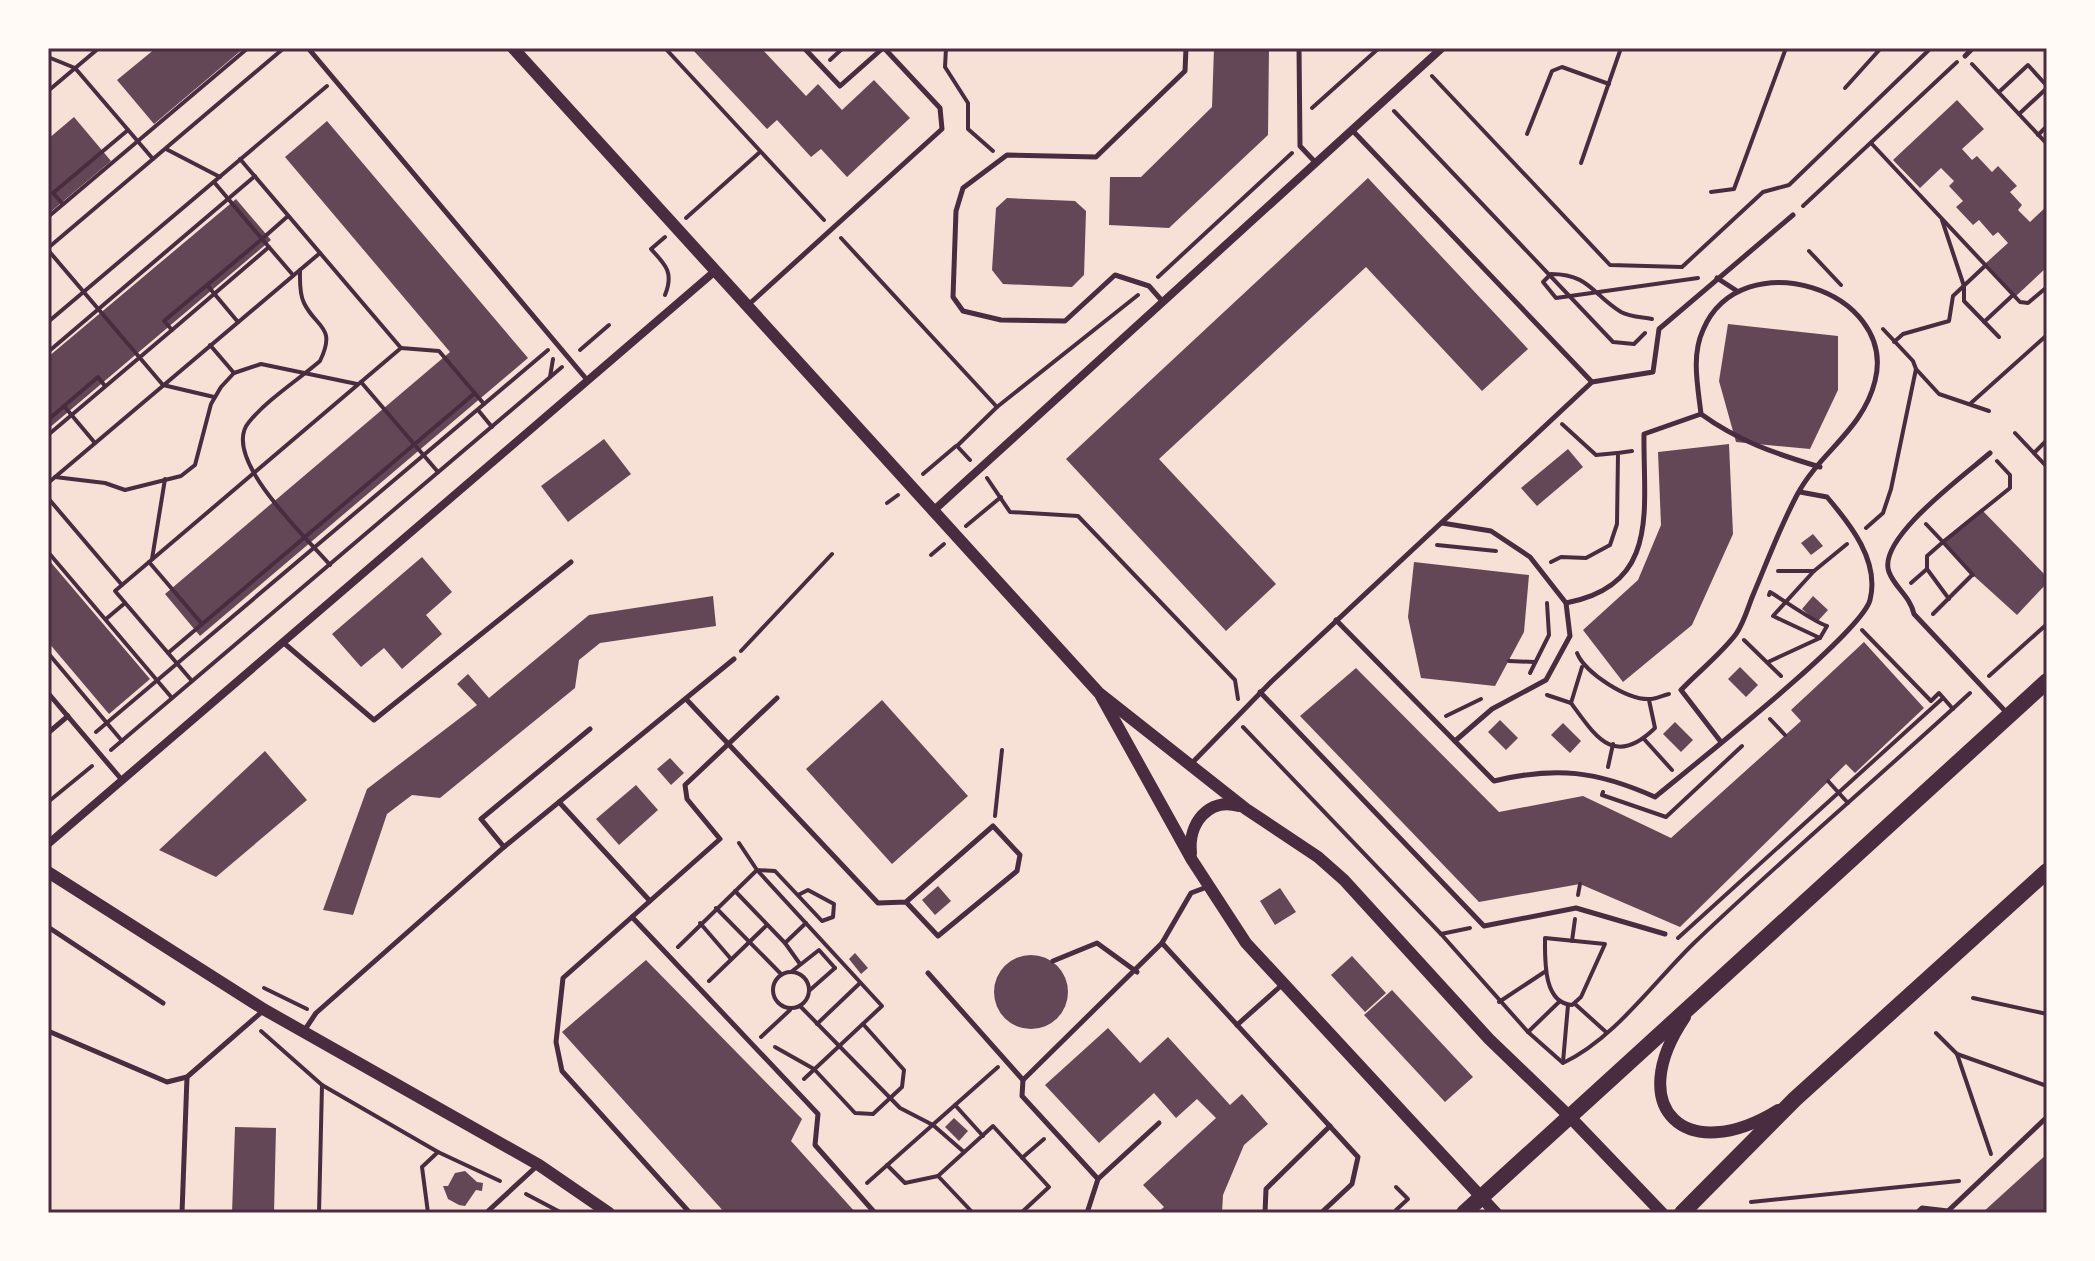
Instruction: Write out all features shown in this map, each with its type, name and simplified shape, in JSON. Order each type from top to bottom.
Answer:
[{"type":"main road","points":[[1464,1213],[2047,681]]},
{"type":"main road","points":[[1682,1213],[1795,1099],[2047,871]]},
{"type":"street","points":[[513,48],[1099,693],[1246,809],[1318,857],[1344,880],[1489,1039],[1569,1116],[1662,1213]]},
{"type":"street","points":[[932,512],[1442,48]]},
{"type":"street","points":[[48,844],[285,644],[714,272]]},
{"type":"street","points":[[1099,693],[1192,860],[1246,943],[1496,1213]]},
{"type":"street","points":[[1192,860],[1190,841],[1194,823],[1204,812],[1220,805],[1246,809]]},
{"type":"street","points":[[48,872],[265,1010],[539,1165],[609,1213]]},
{"type":"street","points":[[1693,1004],[1677,1028],[1662,1066],[1662,1104],[1671,1118],[1687,1130],[1707,1134],[1739,1129],[1795,1099]]},
{"type":"lane","points":[[308,48],[589,382]]},
{"type":"lane","points":[[746,307],[942,129],[940,108],[884,48],[840,86],[804,48]]},
{"type":"lane","points":[[1163,302],[1149,286],[1115,275],[1065,321],[1001,320],[963,311],[953,297],[956,211],[963,188],[1007,155],[1096,157],[1185,71],[1186,48]]},
{"type":"lane","points":[[1299,48],[1300,146],[1316,163]]},
{"type":"lane","points":[[1965,56],[1973,48]]},
{"type":"lane","points":[[1352,130],[1592,382]]},
{"type":"lane","points":[[1189,765],[1260,692],[1592,382],[1653,372],[1659,329],[1793,215]]},
{"type":"lane","points":[[1717,278],[1737,291]]},
{"type":"lane","points":[[1721,742],[1681,690],[1737,633],[1799,492],[1820,467],[1865,409],[1876,379],[1874,350],[1866,324],[1825,290],[1789,283],[1763,283],[1737,291],[1720,305],[1702,330],[1695,370],[1701,414],[1729,434],[1772,453],[1820,467]]},
{"type":"lane","points":[[1566,603],[1595,598],[1618,581],[1641,549],[1644,434],[1701,414]]},
{"type":"lane","points":[[1990,453],[1897,536],[1887,557],[1889,573],[1911,600],[1914,614],[2009,716]]},
{"type":"lane","points":[[1336,620],[1494,781],[1567,771],[1606,777],[1655,797],[1855,623],[1870,601],[1869,570],[1858,536],[1827,497],[1799,492]]},
{"type":"lane","points":[[1441,523],[1491,531],[1530,557],[1566,603],[1570,636],[1546,680],[1492,709],[1455,741]]},
{"type":"lane","points":[[285,644],[374,720],[571,562]]},
{"type":"lane","points":[[304,1032],[316,1013],[504,847],[734,659]]},
{"type":"lane","points":[[1260,692],[1484,926],[1576,908],[1665,934]]},
{"type":"lane","points":[[48,693],[123,781]]},
{"type":"lane","points":[[690,1213],[562,1071],[556,1042],[563,978],[720,839],[687,799],[685,785],[777,698]]},
{"type":"lane","points":[[686,699],[878,903],[906,902],[993,826],[1020,855],[1017,871],[938,936],[906,902]]},
{"type":"lane","points":[[48,733],[68,716]]},
{"type":"lane","points":[[504,847],[481,819],[590,729]]},
{"type":"lane","points":[[559,802],[650,901]]},
{"type":"lane","points":[[1098,1179],[1022,1096],[1023,1080],[1137,972],[1162,943],[1191,893],[1208,886]]},
{"type":"lane","points":[[632,917],[818,1114],[815,1145],[875,1213]]},
{"type":"lane","points":[[48,927],[163,1003]]},
{"type":"lane","points":[[1053,961],[1097,943],[1137,972]]},
{"type":"lane","points":[[1162,943],[1358,1157],[1352,1184],[1321,1213]]},
{"type":"lane","points":[[928,973],[1023,1080]]},
{"type":"lane","points":[[1237,1025],[1283,984]]},
{"type":"lane","points":[[48,1031],[167,1082],[187,1077],[265,1010]]},
{"type":"lane","points":[[182,1213],[187,1077]]},
{"type":"lane","points":[[1917,1213],[1922,1208],[1949,1212],[2047,1117]]},
{"type":"lane","points":[[1087,1213],[1098,1179],[1159,1123]]},
{"type":"lane","points":[[1265,1213],[1266,1189],[1330,1126]]},
{"type":"lane","points":[[486,1213],[539,1165]]},
{"type":"path","points":[[48,91],[99,48]]},
{"type":"path","points":[[48,217],[248,48]]},
{"type":"path","points":[[214,397],[163,385],[48,249],[284,48]]},
{"type":"path","points":[[946,48],[945,67],[968,103],[968,129],[1000,159]]},
{"type":"path","points":[[1300,119],[1379,48]]},
{"type":"path","points":[[1581,163],[1621,48]]},
{"type":"path","points":[[1711,192],[1734,189],[1786,48]]},
{"type":"path","points":[[1845,88],[1881,48]]},
{"type":"path","points":[[1422,66],[1610,265],[1682,267],[1763,192],[1789,185],[1931,48]]},
{"type":"path","points":[[1793,215],[1965,56],[2047,144]]},
{"type":"path","points":[[48,57],[75,68],[153,160]]},
{"type":"path","points":[[1999,92],[2028,65],[2047,87],[2019,114]]},
{"type":"path","points":[[1527,134],[1552,71],[1562,67],[1609,84]]},
{"type":"path","points":[[48,322],[335,80]]},
{"type":"path","points":[[1384,101],[1551,274],[1570,295],[1613,342],[1634,344],[1659,320],[1624,314],[1594,291],[1574,274],[1551,274],[1543,282],[1556,298],[1570,295],[1594,291],[1709,277],[1699,286]]},
{"type":"path","points":[[2038,135],[2047,126]]},
{"type":"path","points":[[63,204],[53,193],[128,130]]},
{"type":"path","points":[[1871,143],[2013,295],[2028,303],[2047,287]]},
{"type":"path","points":[[1149,286],[1300,146]]},
{"type":"path","points":[[166,149],[220,177]]},
{"type":"path","points":[[240,159],[401,348]]},
{"type":"path","points":[[48,352],[255,176]]},
{"type":"path","points":[[214,182],[293,275]]},
{"type":"path","points":[[172,330],[164,321],[288,216]]},
{"type":"path","points":[[1941,218],[1964,286],[1964,301],[1999,337]]},
{"type":"path","points":[[48,435],[269,247]]},
{"type":"path","points":[[48,483],[320,253]]},
{"type":"path","points":[[1895,342],[1903,334],[1949,321],[1953,296],[1986,265]]},
{"type":"path","points":[[300,270],[305,308],[322,323],[327,335],[326,348],[320,361],[248,422],[242,433],[241,447],[253,475],[330,565]]},
{"type":"path","points":[[207,285],[238,322]]},
{"type":"path","points":[[1984,322],[2013,295]]},
{"type":"path","points":[[48,802],[609,325]]},
{"type":"path","points":[[1971,403],[2047,335]]},
{"type":"path","points":[[210,345],[234,373]]},
{"type":"path","points":[[192,681],[115,591],[401,348],[439,351],[484,404]]},
{"type":"path","points":[[88,740],[550,349],[554,363],[548,379]]},
{"type":"path","points":[[55,477],[105,483],[125,490],[181,476],[195,465],[214,397],[234,373],[261,364],[360,383],[438,473]]},
{"type":"path","points":[[1916,369],[1939,394],[1989,411]]},
{"type":"path","points":[[48,420],[98,377],[105,386]]},
{"type":"path","points":[[168,653],[475,393]]},
{"type":"path","points":[[64,406],[95,443]]},
{"type":"path","points":[[478,410],[492,427]]},
{"type":"path","points":[[1554,417],[1596,455],[1643,450]]},
{"type":"path","points":[[2015,433],[2047,467]]},
{"type":"path","points":[[2034,453],[2047,440]]},
{"type":"path","points":[[1538,568],[1561,557],[1586,558],[1610,545],[1617,524],[1618,453]]},
{"type":"path","points":[[1949,599],[1927,569],[1927,556],[2010,488],[2010,475],[1990,453]]},
{"type":"path","points":[[165,479],[151,561],[202,624]]},
{"type":"path","points":[[48,498],[50,506],[122,585]]},
{"type":"path","points":[[1919,516],[1973,575],[1924,624]]},
{"type":"path","points":[[1418,544],[1508,553]]},
{"type":"path","points":[[48,552],[172,698]]},
{"type":"path","points":[[734,659],[832,554]]},
{"type":"path","points":[[1778,570],[1782,559]]},
{"type":"path","points":[[1903,590],[1927,569]]},
{"type":"path","points":[[1773,616],[1814,571]]},
{"type":"path","points":[[1766,601],[1770,592],[1827,626],[1820,638],[1768,662]]},
{"type":"path","points":[[1528,678],[1549,635],[1547,601]]},
{"type":"path","points":[[106,619],[125,602]]},
{"type":"path","points":[[1762,611],[1820,638]]},
{"type":"path","points":[[1855,623],[1931,701],[1939,693],[1953,709]]},
{"type":"path","points":[[1747,643],[1752,632]]},
{"type":"path","points":[[1570,636],[1582,667],[1610,686],[1649,700],[1681,690]]},
{"type":"path","points":[[48,653],[122,741]]},
{"type":"path","points":[[1509,661],[1536,662]]},
{"type":"path","points":[[1571,703],[1582,667]]},
{"type":"path","points":[[1546,680],[1547,695],[1571,703],[1598,740],[1613,744],[1630,745],[1644,739],[1655,728],[1649,700]]},
{"type":"path","points":[[1438,723],[1490,695]]},
{"type":"path","points":[[1678,938],[1943,698]]},
{"type":"path","points":[[1770,719],[1785,735]]},
{"type":"path","points":[[1644,739],[1679,777]]},
{"type":"path","points":[[1606,777],[1613,744]]},
{"type":"path","points":[[993,826],[999,796],[1002,750]]},
{"type":"path","points":[[1828,781],[1848,803]]},
{"type":"path","points":[[739,843],[757,870],[882,1006],[795,1089]]},
{"type":"path","points":[[684,954],[676,945],[757,870],[775,871],[822,921]]},
{"type":"path","points":[[798,895],[808,890],[834,904],[833,917],[812,930]]},
{"type":"path","points":[[735,891],[785,943],[800,964]]},
{"type":"path","points":[[716,908],[781,974]]},
{"type":"path","points":[[700,923],[731,959]]},
{"type":"path","points":[[785,943],[806,923]]},
{"type":"path","points":[[709,981],[767,925]]},
{"type":"path","points":[[1441,934],[1484,926]]},
{"type":"path","points":[[1545,938],[1605,944],[1575,1003],[1568,1005],[1559,1002],[1546,971],[1545,938]]},
{"type":"path","points":[[791,972],[819,950],[835,968]]},
{"type":"path","points":[[801,1007],[810,990],[841,962]]},
{"type":"path","points":[[1499,1002],[1546,971]]},
{"type":"path","points":[[701,972],[719,993]]},
{"type":"path","points":[[791,1009],[775,1000],[772,990],[781,974],[800,974],[810,990]]},
{"type":"path","points":[[817,1024],[860,983]]},
{"type":"path","points":[[1973,998],[2047,1014]]},
{"type":"path","points":[[1528,1032],[1559,1002]]},
{"type":"path","points":[[1575,1003],[1606,1032]]},
{"type":"path","points":[[1563,1063],[1568,1005]]},
{"type":"path","points":[[801,1007],[791,1009],[759,1038],[814,1069],[855,1113],[873,1114],[902,1087],[904,1070],[863,1024]]},
{"type":"path","points":[[801,1007],[900,1108],[933,1125],[964,1152]]},
{"type":"path","points":[[252,1022],[322,1085],[438,1152],[562,1213]]},
{"type":"path","points":[[1936,1033],[1957,1054],[2047,1086]]},
{"type":"path","points":[[1957,1054],[1996,1166]]},
{"type":"path","points":[[857,1192],[1006,1060]]},
{"type":"path","points":[[319,1213],[322,1085]]},
{"type":"path","points":[[955,1105],[983,1136]]},
{"type":"path","points":[[887,1165],[905,1183],[938,1176],[993,1126],[1049,1187],[1022,1213]]},
{"type":"path","points":[[1022,1158],[1053,1131]]},
{"type":"path","points":[[428,1213],[422,1167],[438,1152]]},
{"type":"path","points":[[938,1176],[973,1213]]},
{"type":"path","points":[[1751,1202],[1982,1178]]},
{"type":"path","points":[[1396,1187],[1408,1199],[1396,1210]]},
{"type":"building","points":[[156,48],[244,48],[154,124],[117,80]]},
{"type":"building","points":[[691,48],[761,48],[806,96],[818,84],[842,110],[874,80],[910,118],[847,177],[821,149],[811,157],[777,120],[767,129]]},
{"type":"building","points":[[1214,48],[1269,48],[1268,135],[1169,228],[1109,225],[1110,177],[1141,177],[1212,107]]},
{"type":"building","points":[[1957,100],[1984,129],[1962,149],[1972,160],[1977,156],[1992,172],[1998,166],[2017,186],[2010,192],[2022,205],[2018,210],[2030,222],[2047,206],[2047,267],[2016,296],[1986,263],[2008,243],[1998,232],[1993,236],[1979,220],[1973,225],[1956,207],[1963,201],[1949,186],[1954,181],[1941,168],[1920,188],[1893,160]]},
{"type":"building","points":[[74,117],[111,161],[48,214],[48,139]]},
{"type":"building","points":[[327,121],[528,358],[200,636],[165,594],[450,352],[285,157]]},
{"type":"building","points":[[1368,178],[1528,349],[1482,391],[1366,267],[1159,459],[1276,584],[1226,631],[1066,459]]},
{"type":"building","points":[[1007,198],[1075,201],[1086,211],[1084,275],[1072,287],[1003,284],[992,270],[996,208]]},
{"type":"building","points":[[236,199],[271,240],[48,429],[48,357]]},
{"type":"building","points":[[1728,324],[1838,336],[1838,390],[1810,449],[1736,442],[1719,381]]},
{"type":"building","points":[[604,439],[631,474],[568,522],[541,486]]},
{"type":"building","points":[[1729,444],[1733,534],[1692,625],[1623,682],[1583,630],[1638,580],[1661,525],[1658,452]]},
{"type":"building","points":[[1568,449],[1583,467],[1537,506],[1521,488]]},
{"type":"building","points":[[1981,509],[2047,577],[2047,583],[2017,615],[1974,576],[1943,540]]},
{"type":"building","points":[[1813,534],[1823,546],[1811,555],[1801,543]]},
{"type":"building","points":[[422,557],[452,592],[426,615],[442,634],[402,669],[384,648],[361,667],[332,634]]},
{"type":"building","points":[[48,559],[150,679],[109,714],[48,642]]},
{"type":"building","points":[[1414,562],[1529,575],[1524,632],[1495,686],[1421,678],[1408,617]]},
{"type":"building","points":[[713,596],[716,626],[600,643],[579,660],[575,688],[440,798],[412,795],[387,814],[353,915],[323,910],[367,789],[477,705],[457,684],[468,674],[489,698],[589,615]]},
{"type":"building","points":[[1813,596],[1828,610],[1817,622],[1802,609]]},
{"type":"building","points":[[1864,642],[1924,708],[1855,773],[1846,764],[1680,927],[1580,884],[1479,902],[1300,716],[1356,668],[1499,812],[1583,796],[1671,838],[1801,721],[1791,710]]},
{"type":"building","points":[[1740,667],[1758,685],[1746,697],[1728,679]]},
{"type":"building","points":[[882,700],[968,796],[892,864],[806,769]]},
{"type":"building","points":[[1500,720],[1518,738],[1506,750],[1488,732]]},
{"type":"building","points":[[1675,722],[1693,740],[1681,752],[1663,734]]},
{"type":"building","points":[[1563,723],[1581,741],[1570,753],[1551,735]]},
{"type":"building","points":[[265,751],[307,800],[216,877],[159,850]]},
{"type":"building","points":[[670,758],[684,773],[671,785],[657,769]]},
{"type":"building","points":[[636,785],[658,810],[619,845],[596,819]]},
{"type":"building","points":[[938,886],[951,901],[935,915],[922,900]]},
{"type":"building","points":[[1280,888],[1296,912],[1275,925],[1260,901]]},
{"type":"building","points":[[855,953],[868,968],[861,974],[849,959]]},
{"type":"building","points":[[1024,955],[1038,955],[1052,961],[1062,971],[1068,992],[1066,1006],[1052,1023],[1038,1029],[1024,1029],[1010,1023],[1000,1013],[994,999],[994,985],[1000,971],[1010,961]]},
{"type":"building","points":[[1352,956],[1386,993],[1365,1012],[1331,975]]},
{"type":"building","points":[[646,960],[802,1119],[791,1141],[856,1213],[725,1213],[562,1032]]},
{"type":"building","points":[[1392,990],[1473,1077],[1445,1102],[1364,1015]]},
{"type":"building","points":[[1108,1028],[1140,1063],[1168,1037],[1230,1105],[1242,1094],[1268,1124],[1244,1145],[1223,1195],[1222,1213],[1157,1213],[1164,1207],[1143,1185],[1216,1118],[1197,1099],[1176,1118],[1154,1093],[1099,1143],[1045,1085]]},
{"type":"building","points":[[954,1118],[968,1131],[959,1141],[945,1127]]},
{"type":"building","points":[[235,1127],[276,1128],[274,1213],[232,1213]]},
{"type":"building","points":[[2047,1154],[2047,1213],[1982,1213]]},
{"type":"building","points":[[465,1171],[477,1182],[483,1183],[482,1191],[476,1190],[465,1206],[448,1199],[443,1186],[448,1186],[455,1173]]}]
